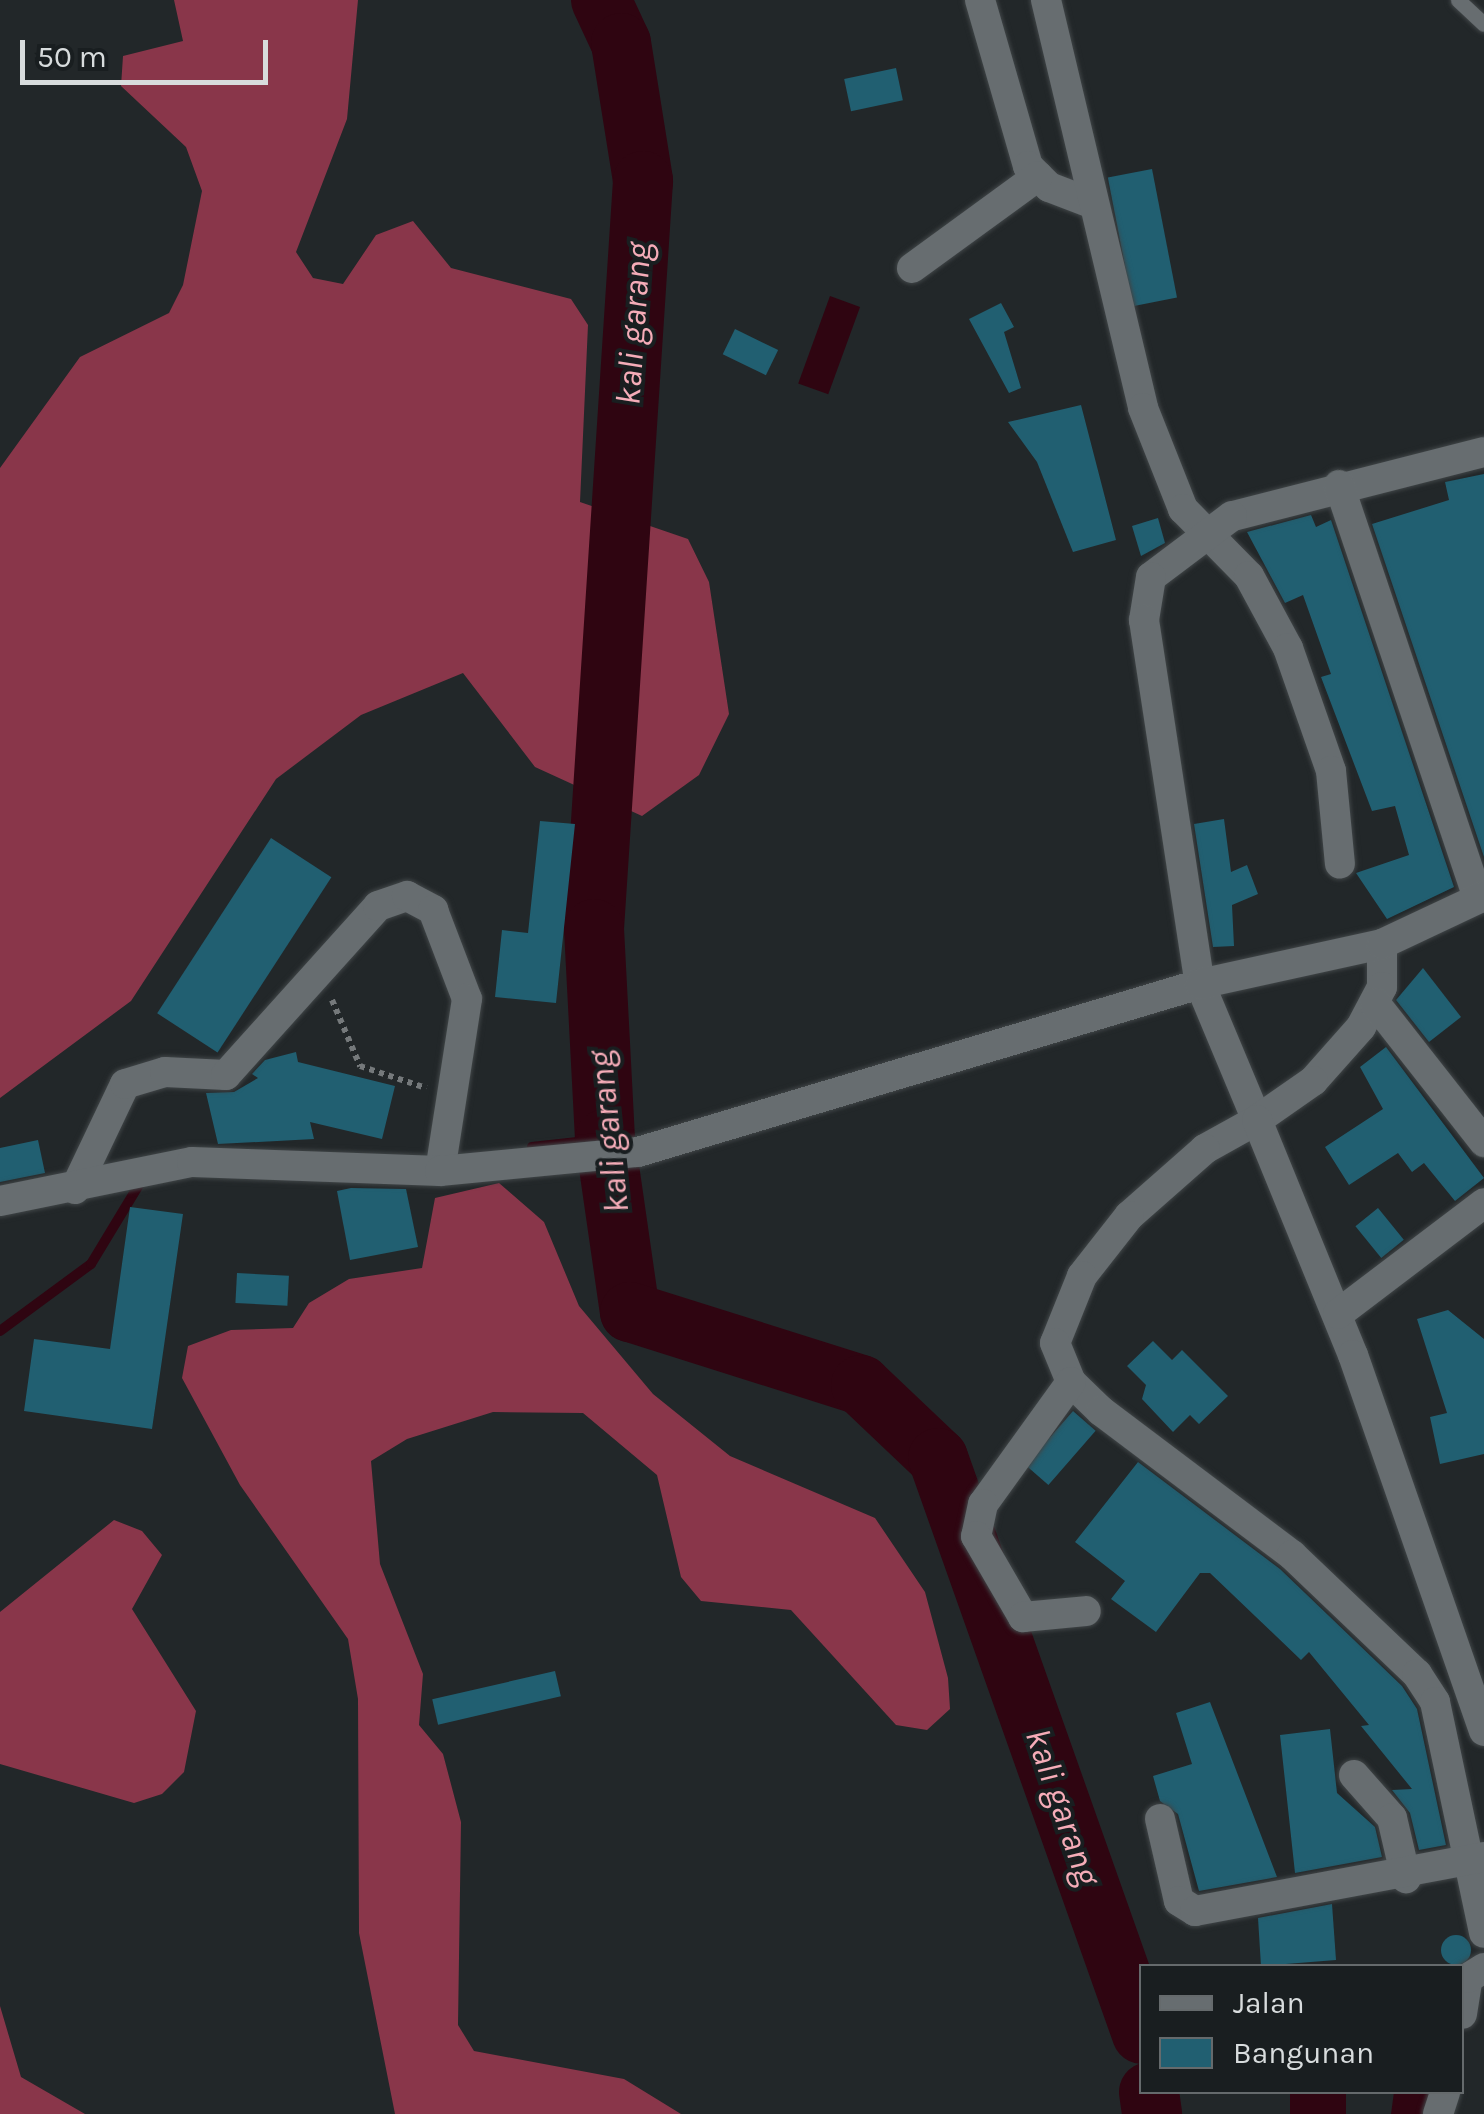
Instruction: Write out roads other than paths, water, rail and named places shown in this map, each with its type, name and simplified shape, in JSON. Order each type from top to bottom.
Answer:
[{"type":"street","points":[[980,0],[1038,176],[1088,202]]},
{"type":"street","points":[[1046,0],[1088,202],[1106,242],[1156,447],[1183,509],[1250,576],[1288,648],[1331,771],[1340,864]]},
{"type":"street","points":[[912,268],[1038,176]]},
{"type":"street","points":[[1484,452],[1340,485],[1204,528],[1151,577],[1143,598],[1200,984],[1338,1314],[1484,1731]]},
{"type":"street","points":[[0,1201],[228,1160],[441,1159],[521,1163],[638,1152],[1200,984],[1382,944],[1481,897],[1340,485]]},
{"type":"street","points":[[75,1189],[125,1084],[165,1072],[226,1075],[378,906],[408,896],[425,902],[467,999],[456,1100],[441,1159]]},
{"type":"street","points":[[1382,944],[1375,1003],[1323,1071],[1257,1120],[1164,1180],[1092,1262],[1055,1342],[1071,1382],[1292,1555],[1418,1674],[1434,1702],[1478,1859],[1484,1933]]},
{"type":"street","points":[[1375,1003],[1484,1142]]},
{"type":"street","points":[[1338,1314],[1484,1203]]},
{"type":"street","points":[[1071,1382],[983,1504],[976,1536],[1023,1616],[1086,1611]]},
{"type":"street","points":[[1354,1776],[1392,1818],[1406,1878]]},
{"type":"street","points":[[1160,1819],[1179,1901],[1196,1911],[1406,1878],[1478,1859]]},
{"type":"street","points":[[1464,2002],[1468,1978],[1484,1968]]},
{"type":"lane","points":[[1458,0],[1484,24]]},
{"type":"waterway","name":"kali garang","points":[[601,0],[621,43],[643,181],[594,929],[605,1139],[630,1312],[861,1385],[938,1458],[1139,2026]]},
{"type":"waterway","points":[[532,1147],[605,1139]]},
{"type":"waterway","points":[[0,1331],[91,1264],[143,1178]]},
{"type":"waterway","name":"kali garang","points":[[1149,2094],[1152,2114]]}]
